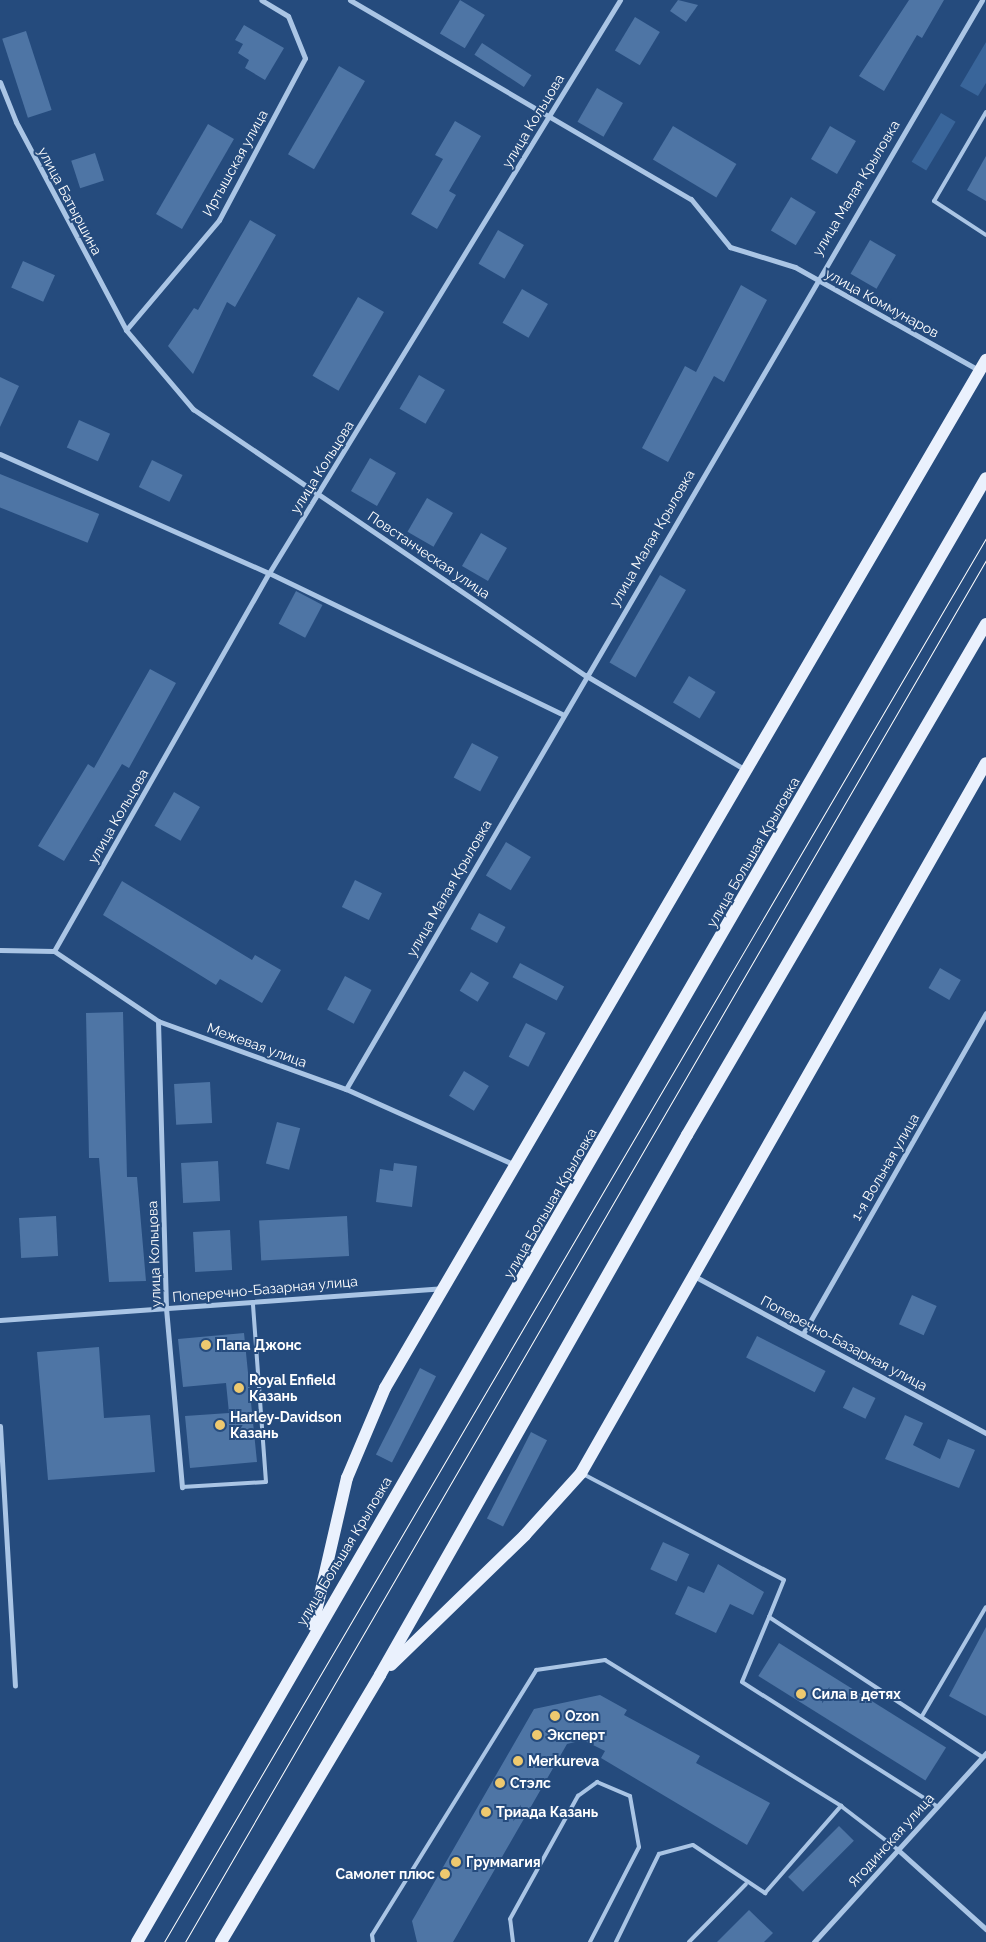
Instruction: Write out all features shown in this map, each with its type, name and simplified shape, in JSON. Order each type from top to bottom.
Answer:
[{"type":"main road","points":[[311,1636],[327,1553],[358,1445],[442,1288],[513,1164],[983,365]]},
{"type":"main road","name":"улица Большая Крыловка","points":[[137,1942],[311,1636],[541,1249],[986,478]]},
{"type":"main road","points":[[221,1942],[380,1675],[687,1135],[986,624]]},
{"type":"main road","points":[[380,1675],[525,1535],[581,1473],[691,1275],[986,764]]},
{"type":"street","name":"Иртышская улица","points":[[126,330],[219,220],[305,58],[288,16],[261,0]]},
{"type":"street","name":"улица Коммунаров","points":[[350,0],[691,199],[730,247],[794,267],[983,365]]},
{"type":"street","name":"улица Кольцова","points":[[54,951],[268,573],[319,494],[620,0]]},
{"type":"street","name":"улица Малая Крыловка","points":[[346,1089],[815,279],[982,0]]},
{"type":"street","name":"улица Батыршина","points":[[0,82],[16,122],[126,330]]},
{"type":"street","name":"Повстанческая улица","points":[[126,330],[192,409],[585,675],[744,769]]},
{"type":"street","points":[[0,454],[268,573],[562,714]]},
{"type":"street","points":[[0,950],[54,951]]},
{"type":"street","name":"Межевая улица","points":[[54,951],[158,1021],[346,1089],[513,1164]]},
{"type":"street","name":"1-я Вольная улица","points":[[804,1332],[986,1013]]},
{"type":"street","name":"улица Кольцова","points":[[158,1021],[166,1308],[182,1486]]},
{"type":"street","name":"Поперечно-Базарная улица","points":[[691,1275],[804,1332],[986,1433]]},
{"type":"street","name":"Поперечно-Базарная улица","points":[[0,1320],[442,1288]]},
{"type":"street","points":[[0,1426],[15,1686]]},
{"type":"street","name":"Ягодинская улица","points":[[814,1942],[984,1755]]},
{"type":"street","points":[[898,1849],[986,1929]]},
{"type":"lane","points":[[986,112],[934,201],[986,235]]},
{"type":"lane","points":[[182,1486],[266,1482],[253,1303]]},
{"type":"lane","points":[[581,1473],[784,1580],[742,1682],[937,1806]]},
{"type":"lane","points":[[922,1716],[986,1607]]},
{"type":"lane","points":[[769,1618],[984,1755]]},
{"type":"lane","points":[[373,1942],[372,1935],[536,1670],[605,1660],[841,1806],[898,1849]]},
{"type":"lane","points":[[513,1942],[510,1918],[578,1796],[597,1782],[630,1796],[639,1847],[590,1942]]},
{"type":"lane","points":[[616,1942],[659,1854],[693,1845],[746,1884],[765,1893],[841,1806]]},
{"type":"lane","points":[[690,1942],[746,1884]]},
{"type":"shaded area","points":[[986,42],[986,83],[978,96],[960,86]]},
{"type":"shaded area","points":[[941,113],[956,122],[926,171],[912,162]]},
{"type":"building","points":[[460,0],[485,15],[465,48],[440,33]]},
{"type":"building","points":[[678,0],[698,5],[686,22],[670,11]]},
{"type":"building","points":[[909,0],[944,0],[922,38],[917,35],[884,91],[859,76]]},
{"type":"building","points":[[635,17],[660,32],[640,65],[615,50]]},
{"type":"building","points":[[244,25],[284,48],[265,80],[245,68],[249,60],[238,53],[243,44],[235,40]]},
{"type":"building","points":[[26,31],[52,110],[28,118],[2,39]]},
{"type":"building","points":[[482,43],[531,75],[524,87],[474,55]]},
{"type":"building","points":[[339,66],[365,81],[314,169],[288,154]]},
{"type":"building","points":[[597,88],[623,103],[603,137],[578,122]]},
{"type":"building","points":[[455,121],[481,136],[449,191],[456,195],[437,229],[411,214],[443,159],[435,155]]},
{"type":"building","points":[[208,124],[234,139],[182,229],[156,214]]},
{"type":"building","points":[[673,126],[736,164],[716,198],[653,159]]},
{"type":"building","points":[[830,126],[856,141],[837,174],[811,159]]},
{"type":"building","points":[[95,153],[104,181],[80,188],[71,161]]},
{"type":"building","points":[[986,156],[986,201],[967,190]]},
{"type":"building","points":[[791,197],[816,212],[796,245],[771,230]]},
{"type":"building","points":[[250,220],[276,235],[235,307],[227,302],[193,374],[168,346],[194,308],[198,310]]},
{"type":"building","points":[[498,230],[524,245],[504,279],[478,264]]},
{"type":"building","points":[[870,240],[896,255],[876,289],[850,274]]},
{"type":"building","points":[[23,261],[55,275],[43,302],[11,287]]},
{"type":"building","points":[[741,285],[767,300],[724,382],[714,376],[668,462],[642,448],[685,366],[696,372]]},
{"type":"building","points":[[522,289],[548,304],[528,338],[502,323]]},
{"type":"building","points":[[358,297],[384,312],[338,391],[312,376]]},
{"type":"building","points":[[419,375],[445,390],[425,424],[400,409]]},
{"type":"building","points":[[0,377],[19,386],[0,427]]},
{"type":"building","points":[[79,420],[110,434],[98,461],[67,447]]},
{"type":"building","points":[[370,458],[396,473],[377,506],[351,491]]},
{"type":"building","points":[[152,460],[183,475],[169,502],[139,487]]},
{"type":"building","points":[[0,474],[99,514],[88,543],[0,507]]},
{"type":"building","points":[[427,498],[453,513],[433,547],[408,532]]},
{"type":"building","points":[[481,533],[507,548],[488,581],[462,566]]},
{"type":"building","points":[[660,575],[686,590],[635,677],[610,662]]},
{"type":"building","points":[[296,591],[322,605],[305,638],[279,624]]},
{"type":"building","points":[[150,669],[176,683],[129,768],[122,764],[64,861],[38,846],[88,764],[94,768]]},
{"type":"building","points":[[689,676],[716,692],[700,719],[673,703]]},
{"type":"building","points":[[472,743],[498,757],[480,792],[454,777]]},
{"type":"building","points":[[174,792],[200,807],[180,841],[154,826]]},
{"type":"building","points":[[506,842],[531,857],[511,890],[486,875]]},
{"type":"building","points":[[355,880],[382,893],[369,920],[342,907]]},
{"type":"building","points":[[122,881],[252,960],[255,955],[281,970],[262,1003],[220,979],[216,985],[103,915]]},
{"type":"building","points":[[479,913],[505,927],[497,943],[471,929]]},
{"type":"building","points":[[520,963],[564,986],[557,1001],[512,977]]},
{"type":"building","points":[[940,968],[961,980],[949,1000],[928,988]]},
{"type":"building","points":[[471,972],[489,983],[478,1002],[460,991]]},
{"type":"building","points":[[345,976],[371,990],[354,1024],[327,1010]]},
{"type":"building","points":[[123,1012],[127,1177],[137,1177],[146,1281],[109,1282],[99,1158],[89,1158],[86,1013]]},
{"type":"building","points":[[526,1023],[546,1033],[528,1067],[509,1057]]},
{"type":"building","points":[[464,1071],[489,1086],[474,1111],[449,1096]]},
{"type":"building","points":[[210,1082],[212,1123],[176,1125],[174,1084]]},
{"type":"building","points":[[277,1122],[300,1128],[289,1170],[266,1164]]},
{"type":"building","points":[[218,1161],[220,1201],[183,1203],[181,1163]]},
{"type":"building","points":[[394,1163],[417,1166],[412,1207],[376,1202],[380,1169],[393,1171]]},
{"type":"building","points":[[56,1216],[58,1256],[21,1258],[19,1218]]},
{"type":"building","points":[[347,1216],[349,1256],[261,1261],[259,1221]]},
{"type":"building","points":[[230,1230],[232,1270],[195,1272],[193,1232]]},
{"type":"building","points":[[912,1295],[937,1306],[924,1335],[899,1324]]},
{"type":"building","points":[[244,1333],[257,1462],[190,1468],[185,1416],[229,1413],[226,1383],[183,1387],[178,1339]]},
{"type":"building","points":[[757,1336],[826,1371],[815,1392],[746,1357]]},
{"type":"building","points":[[99,1347],[104,1418],[150,1415],[155,1472],[48,1480],[37,1352]]},
{"type":"building","points":[[420,1368],[436,1376],[392,1463],[376,1454]]},
{"type":"building","points":[[853,1387],[875,1398],[865,1419],[843,1408]]},
{"type":"building","points":[[905,1415],[923,1423],[913,1445],[940,1459],[948,1439],[975,1450],[959,1488],[885,1459]]},
{"type":"building","points":[[531,1432],[547,1440],[503,1527],[487,1518]]},
{"type":"building","points":[[663,1542],[689,1554],[677,1581],[650,1569]]},
{"type":"building","points":[[718,1564],[764,1592],[753,1615],[730,1604],[716,1633],[675,1614],[688,1586],[704,1593]]},
{"type":"building","points":[[986,1627],[986,1716],[949,1696]]},
{"type":"building","points":[[779,1643],[946,1747],[925,1780],[758,1676]]},
{"type":"building","points":[[600,1695],[627,1710],[624,1715],[700,1756],[696,1763],[770,1803],[747,1845],[601,1758],[605,1751],[583,1740],[567,1744],[453,1942],[417,1942],[412,1921],[534,1709]]},
{"type":"building","points":[[839,1826],[854,1841],[803,1892],[788,1877]]},
{"type":"building","points":[[749,1910],[773,1933],[764,1942],[717,1942]]},
{"type":"tram line","points":[[164,1942],[986,538]]},
{"type":"tram line","points":[[185,1942],[986,560]]},
{"type":"place","name":"Папа Джонс","points":[[206,1345]]},
{"type":"place","name":"Royal Enfield Казань","points":[[239,1388]]},
{"type":"place","name":"Harley-Davidson Казань","points":[[220,1425]]},
{"type":"place","name":"Сила в детях","points":[[801,1694]]},
{"type":"place","name":"Ozon","points":[[555,1716]]},
{"type":"place","name":"Эксперт","points":[[537,1735]]},
{"type":"place","name":"Merkureva","points":[[518,1761]]},
{"type":"place","name":"Стэлс","points":[[500,1783]]},
{"type":"place","name":"Триада Казань","points":[[486,1812]]},
{"type":"place","name":"Груммагия","points":[[456,1862]]},
{"type":"place","name":"Самолет плюс","points":[[445,1874]]}]
